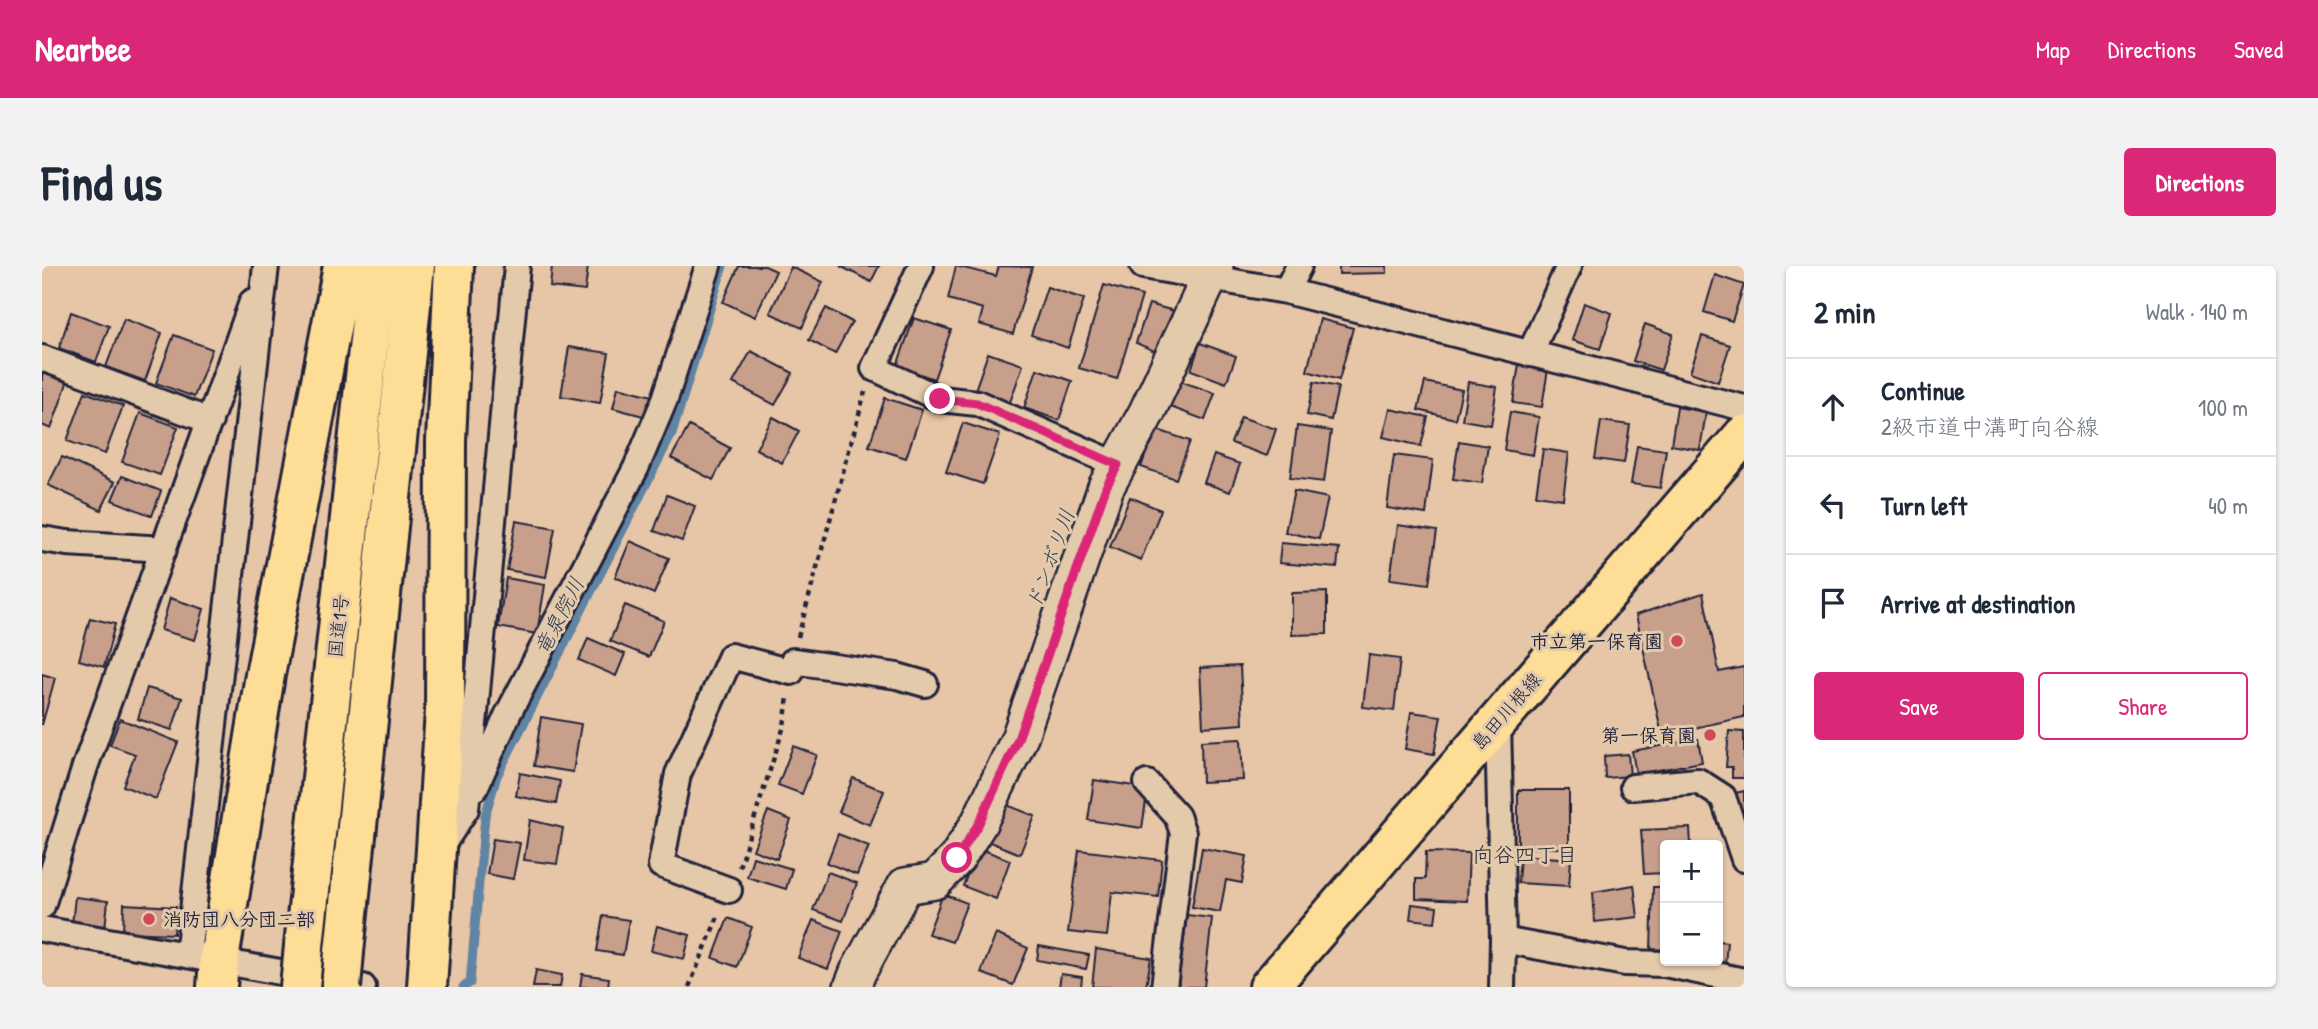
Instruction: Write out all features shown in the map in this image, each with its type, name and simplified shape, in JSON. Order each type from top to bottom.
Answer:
[{"type":"main road","points":[[208,967],[343,266]]},
{"type":"main road","name":"国道1号","points":[[300,987],[377,266]]},
{"type":"main road","name":"国道1号","points":[[343,970],[415,266]]},
{"type":"main road","points":[[427,987],[445,711],[446,440],[454,266]]},
{"type":"main road","name":"島田川根線","points":[[1269,987],[1744,436]]},
{"type":"street","points":[[42,906],[85,767],[266,266]]},
{"type":"street","points":[[208,967],[266,266]]},
{"type":"street","points":[[466,809],[517,266]]},
{"type":"street","points":[[435,856],[466,809],[508,714],[636,468],[664,399],[708,266]]},
{"type":"street","points":[[921,266],[874,368],[940,399],[977,403],[1118,465]]},
{"type":"street","points":[[1143,266],[1212,271],[1744,408]]},
{"type":"street","points":[[1286,291],[1298,266]]},
{"type":"street","points":[[1530,354],[1569,266]]},
{"type":"street","points":[[852,987],[905,886],[934,881],[957,858],[979,823],[1018,739],[1106,487],[1147,412],[1212,271]]},
{"type":"street","points":[[42,358],[210,421]]},
{"type":"street","points":[[42,539],[164,549]]},
{"type":"street","points":[[729,890],[661,865],[678,774],[731,656],[792,667],[897,676],[925,684]]},
{"type":"street","points":[[1498,721],[1502,987]]},
{"type":"street","points":[[1633,787],[1698,781],[1723,797],[1744,859]]},
{"type":"street","points":[[1147,783],[1177,816],[1183,832],[1164,987]]},
{"type":"street","points":[[42,929],[208,967],[363,987]]},
{"type":"street","points":[[1503,940],[1625,963],[1665,964],[1744,981]]},
{"type":"building","points":[[552,266],[588,266],[585,291],[550,287]]},
{"type":"building","points":[[739,266],[765,266],[776,271],[755,317],[723,302]]},
{"type":"building","points":[[840,266],[879,266],[871,282]]},
{"type":"building","points":[[956,266],[996,276],[999,266],[1032,267],[1013,334],[979,324],[983,309],[948,299]]},
{"type":"building","points":[[1339,266],[1387,266],[1387,273],[1339,274]]},
{"type":"building","points":[[791,267],[823,282],[802,328],[770,313]]},
{"type":"building","points":[[1715,275],[1744,285],[1732,321],[1704,312]]},
{"type":"building","points":[[1104,285],[1142,296],[1117,379],[1079,368]]},
{"type":"building","points":[[1047,287],[1084,299],[1068,348],[1031,335]]},
{"type":"building","points":[[1584,303],[1612,313],[1600,349],[1572,340]]},
{"type":"building","points":[[1149,304],[1174,311],[1159,353],[1136,343]]},
{"type":"building","points":[[826,308],[852,322],[835,354],[809,340]]},
{"type":"building","points":[[71,312],[109,326],[96,362],[59,348]]},
{"type":"building","points":[[914,318],[951,330],[934,379],[897,366]]},
{"type":"building","points":[[124,319],[162,333],[145,381],[106,367]]},
{"type":"building","points":[[1320,319],[1353,328],[1339,380],[1307,371]]},
{"type":"building","points":[[1645,324],[1673,334],[1661,370],[1633,361]]},
{"type":"building","points":[[174,335],[212,349],[194,397],[156,383]]},
{"type":"building","points":[[1702,336],[1730,345],[1718,382],[1690,372]]},
{"type":"building","points":[[1200,343],[1236,356],[1226,383],[1191,370]]},
{"type":"building","points":[[569,347],[609,353],[600,403],[561,396]]},
{"type":"building","points":[[751,351],[793,373],[775,405],[733,383]]},
{"type":"building","points":[[988,353],[1023,365],[1009,405],[974,393]]},
{"type":"building","points":[[1519,364],[1548,369],[1542,407],[1513,403]]},
{"type":"building","points":[[1037,369],[1072,381],[1059,420],[1024,408]]},
{"type":"building","points":[[42,371],[68,380],[51,429],[42,425]]},
{"type":"building","points":[[1180,381],[1215,393],[1205,420],[1170,407]]},
{"type":"building","points":[[1314,382],[1338,387],[1331,420],[1307,415]]},
{"type":"building","points":[[1425,382],[1462,390],[1455,419],[1418,410]]},
{"type":"building","points":[[1468,382],[1497,387],[1491,425],[1462,420]]},
{"type":"building","points":[[618,387],[656,397],[651,418],[613,408]]},
{"type":"building","points":[[85,392],[123,406],[105,454],[67,441]]},
{"type":"building","points":[[885,398],[922,410],[906,458],[869,446]]},
{"type":"building","points":[[1677,407],[1706,412],[1700,450],[1671,445]]},
{"type":"building","points":[[1390,409],[1428,417],[1421,446],[1383,437]]},
{"type":"building","points":[[1510,412],[1539,417],[1533,455],[1504,450]]},
{"type":"building","points":[[140,413],[178,427],[160,475],[122,462]]},
{"type":"building","points":[[773,417],[799,431],[782,463],[756,449]]},
{"type":"building","points":[[1241,417],[1276,429],[1267,456],[1231,443]]},
{"type":"building","points":[[1601,421],[1630,425],[1624,463],[1595,459]]},
{"type":"building","points":[[963,423],[1000,435],[983,484],[946,472]]},
{"type":"building","points":[[689,426],[730,448],[713,480],[671,458]]},
{"type":"building","points":[[1297,426],[1331,431],[1324,482],[1290,478]]},
{"type":"building","points":[[1155,429],[1190,441],[1176,479],[1141,467]]},
{"type":"building","points":[[1459,441],[1488,446],[1482,483],[1453,479]]},
{"type":"building","points":[[1637,446],[1666,450],[1660,488],[1631,484]]},
{"type":"building","points":[[1543,449],[1569,453],[1563,499],[1536,495]]},
{"type":"building","points":[[1214,455],[1240,464],[1230,492],[1204,483]]},
{"type":"building","points":[[1394,455],[1433,460],[1426,514],[1387,508]]},
{"type":"building","points":[[62,457],[115,482],[101,510],[48,485]]},
{"type":"building","points":[[122,476],[161,491],[152,516],[112,500]]},
{"type":"building","points":[[1294,491],[1328,498],[1319,539],[1285,532]]},
{"type":"building","points":[[667,495],[695,506],[682,541],[654,531]]},
{"type":"building","points":[[1130,497],[1161,510],[1141,560],[1110,547]]},
{"type":"building","points":[[516,521],[555,528],[546,577],[507,570]]},
{"type":"building","points":[[1398,525],[1437,531],[1429,584],[1390,579]]},
{"type":"building","points":[[630,541],[669,558],[654,594],[615,577]]},
{"type":"building","points":[[1281,543],[1339,548],[1337,568],[1279,563]]},
{"type":"building","points":[[506,578],[545,585],[537,634],[498,627]]},
{"type":"building","points":[[1327,592],[1327,634],[1292,635],[1292,593]]},
{"type":"building","name":"市立第一保育園","points":[[1703,593],[1719,672],[1744,667],[1744,717],[1662,735],[1636,615]]},
{"type":"building","points":[[170,598],[204,609],[195,640],[161,630]]},
{"type":"building","points":[[625,605],[664,621],[649,657],[610,641]]},
{"type":"building","points":[[90,618],[115,624],[104,667],[79,660]]},
{"type":"building","points":[[588,638],[625,654],[616,676],[579,660]]},
{"type":"building","points":[[1369,655],[1400,659],[1394,711],[1363,707]]},
{"type":"building","points":[[1240,666],[1243,724],[1203,727],[1200,668]]},
{"type":"building","points":[[42,674],[55,678],[42,725]]},
{"type":"building","points":[[147,688],[182,698],[172,730],[138,719]]},
{"type":"building","points":[[1411,712],[1441,716],[1434,754],[1405,749]]},
{"type":"building","points":[[541,717],[581,724],[573,772],[534,766]]},
{"type":"building","points":[[120,719],[178,742],[156,799],[123,786],[135,754],[110,745]]},
{"type":"building","points":[[1729,731],[1744,732],[1744,778],[1732,778],[1732,767],[1726,767]]},
{"type":"building","points":[[1241,739],[1243,780],[1202,782],[1201,741]]},
{"type":"building","points":[[1698,739],[1702,762],[1636,774],[1632,751]]},
{"type":"building","points":[[793,746],[817,755],[802,794],[778,785]]},
{"type":"building","points":[[1628,754],[1630,776],[1605,778],[1604,756]]},
{"type":"building","points":[[520,773],[560,781],[556,804],[516,796]]},
{"type":"building","points":[[853,778],[884,791],[870,825],[839,812]]},
{"type":"building","points":[[1094,780],[1148,788],[1142,828],[1088,820]]},
{"type":"building","points":[[1518,790],[1569,790],[1569,848],[1518,848]]},
{"type":"building","points":[[1744,791],[1744,841],[1731,794]]},
{"type":"building","points":[[1002,803],[1035,816],[1020,854],[987,841]]},
{"type":"building","points":[[768,811],[791,820],[777,859],[753,850]]},
{"type":"building","points":[[530,820],[563,828],[557,864],[524,860]]},
{"type":"building","points":[[1690,828],[1691,840],[1660,840],[1660,873],[1644,874],[1641,830]]},
{"type":"building","points":[[838,834],[869,846],[857,875],[827,863]]},
{"type":"building","points":[[493,839],[520,843],[513,879],[487,874]]},
{"type":"building","points":[[978,848],[1010,860],[996,899],[963,886]]},
{"type":"building","points":[[1202,848],[1247,856],[1242,883],[1226,880],[1220,912],[1192,907]]},
{"type":"building","points":[[1079,850],[1162,860],[1158,897],[1112,892],[1107,936],[1068,932]]},
{"type":"building","points":[[1426,852],[1469,853],[1467,901],[1416,899],[1416,879],[1425,879]]},
{"type":"building","points":[[1520,855],[1571,859],[1569,886],[1518,883]]},
{"type":"building","points":[[753,857],[792,869],[786,889],[747,877]]},
{"type":"building","points":[[828,872],[857,883],[843,921],[813,910]]},
{"type":"building","points":[[1634,885],[1638,917],[1595,922],[1593,892]]},
{"type":"building","points":[[1653,887],[1660,887],[1660,950],[1651,949]]},
{"type":"building","points":[[943,894],[967,903],[952,942],[928,934]]},
{"type":"building","points":[[75,897],[108,901],[105,928],[72,924]]},
{"type":"building","name":"消防団八分団二部","points":[[124,904],[176,907],[174,934],[123,932]]},
{"type":"building","points":[[1412,904],[1437,907],[1435,922],[1410,919]]},
{"type":"building","points":[[1187,915],[1212,918],[1204,987],[1178,987]]},
{"type":"building","points":[[603,916],[629,920],[623,955],[597,951]]},
{"type":"building","points":[[728,918],[752,927],[737,967],[713,958]]},
{"type":"building","points":[[813,920],[842,931],[828,969],[798,958]]},
{"type":"building","points":[[657,926],[690,935],[684,959],[651,951]]},
{"type":"building","points":[[996,934],[1028,948],[1013,985],[981,973]]},
{"type":"building","points":[[1723,942],[1727,942],[1723,965]]},
{"type":"building","points":[[1039,946],[1089,955],[1086,969],[1037,960]]},
{"type":"building","points":[[1096,949],[1151,958],[1146,987],[1092,987]]},
{"type":"building","points":[[536,970],[562,975],[560,987],[533,987]]},
{"type":"building","points":[[582,974],[609,978],[608,987],[580,987]]},
{"type":"building","points":[[1061,974],[1082,977],[1081,987],[1059,987]]},
{"type":"waterway","name":"竜泉院川","points":[[463,987],[470,983],[485,816],[497,776],[672,434],[723,266]]},
{"type":"place","name":"市立第一保育園","points":[[1677,641]]},
{"type":"place","name":"第一保育園","points":[[1710,735]]},
{"type":"place","name":"消防団八分団二部","points":[[149,919]]},
{"type":"district","name":"向谷四丁目","points":[[1525,854]]},
{"type":"route","points":[[940,399],[977,403],[1118,465],[1106,487],[1018,739],[979,823],[957,858]]},
{"type":"water label","name":"ドンボリ川","points":[[1050,559]]}]
